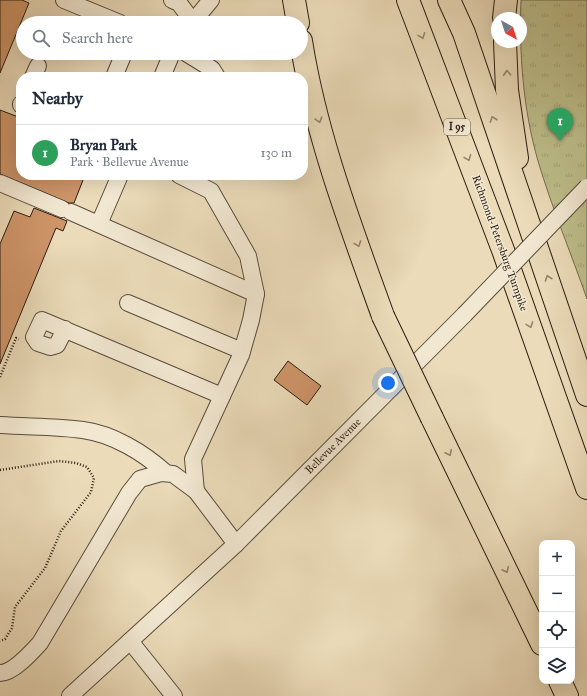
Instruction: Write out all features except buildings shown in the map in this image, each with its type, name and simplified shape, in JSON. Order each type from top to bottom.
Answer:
[{"type":"highway","points":[[294,0],[297,16]]},
{"type":"highway","name":"Richmond-Petersburg Turnpike","points":[[408,0],[503,250],[587,488]]},
{"type":"highway","points":[[449,0],[464,33],[587,395]]},
{"type":"highway","points":[[505,12],[506,0]]},
{"type":"highway","points":[[505,48],[507,90],[524,208]]},
{"type":"highway","points":[[304,60],[306,72]]},
{"type":"highway","points":[[308,80],[341,198],[383,316],[539,638]]},
{"type":"highway","points":[[561,684],[567,696]]},
{"type":"street","points":[[64,0],[72,0]]},
{"type":"street","points":[[64,0],[103,16]]},
{"type":"street","points":[[172,0],[179,3],[187,16]]},
{"type":"street","points":[[197,16],[210,0]]},
{"type":"street","points":[[116,72],[121,60]]},
{"type":"street","points":[[164,72],[169,60]]},
{"type":"street","points":[[197,60],[212,69],[214,72]]},
{"type":"street","points":[[99,224],[118,180]]},
{"type":"street","points":[[189,180],[211,191],[248,256],[256,294],[251,320],[242,351],[193,459],[196,491]]},
{"type":"street","points":[[0,183],[99,224],[256,294]]},
{"type":"street","name":"Bellevue Avenue","points":[[70,696],[236,544],[465,314],[587,187]]},
{"type":"street","points":[[128,303],[242,351]]},
{"type":"street","points":[[65,329],[222,396]]},
{"type":"street","points":[[0,425],[84,430],[115,440],[148,458],[166,473]]},
{"type":"street","points":[[0,672],[5,673],[25,659],[40,644],[129,493],[140,479],[161,473],[174,474],[196,491],[236,544]]},
{"type":"street","points":[[130,641],[174,696]]},
{"type":"path","points":[[0,377],[16,338],[21,340]]},
{"type":"path","points":[[0,470],[58,461],[70,462],[88,467],[94,478],[91,492],[62,531],[45,568],[15,607],[12,628],[5,639],[0,640]]},
{"type":"green space","points":[[521,0],[587,0],[587,299],[549,196],[533,141],[523,81],[521,48],[527,48],[527,12],[521,12]]},
{"type":"place","name":"Bryan Park","points":[[560,141]]}]
